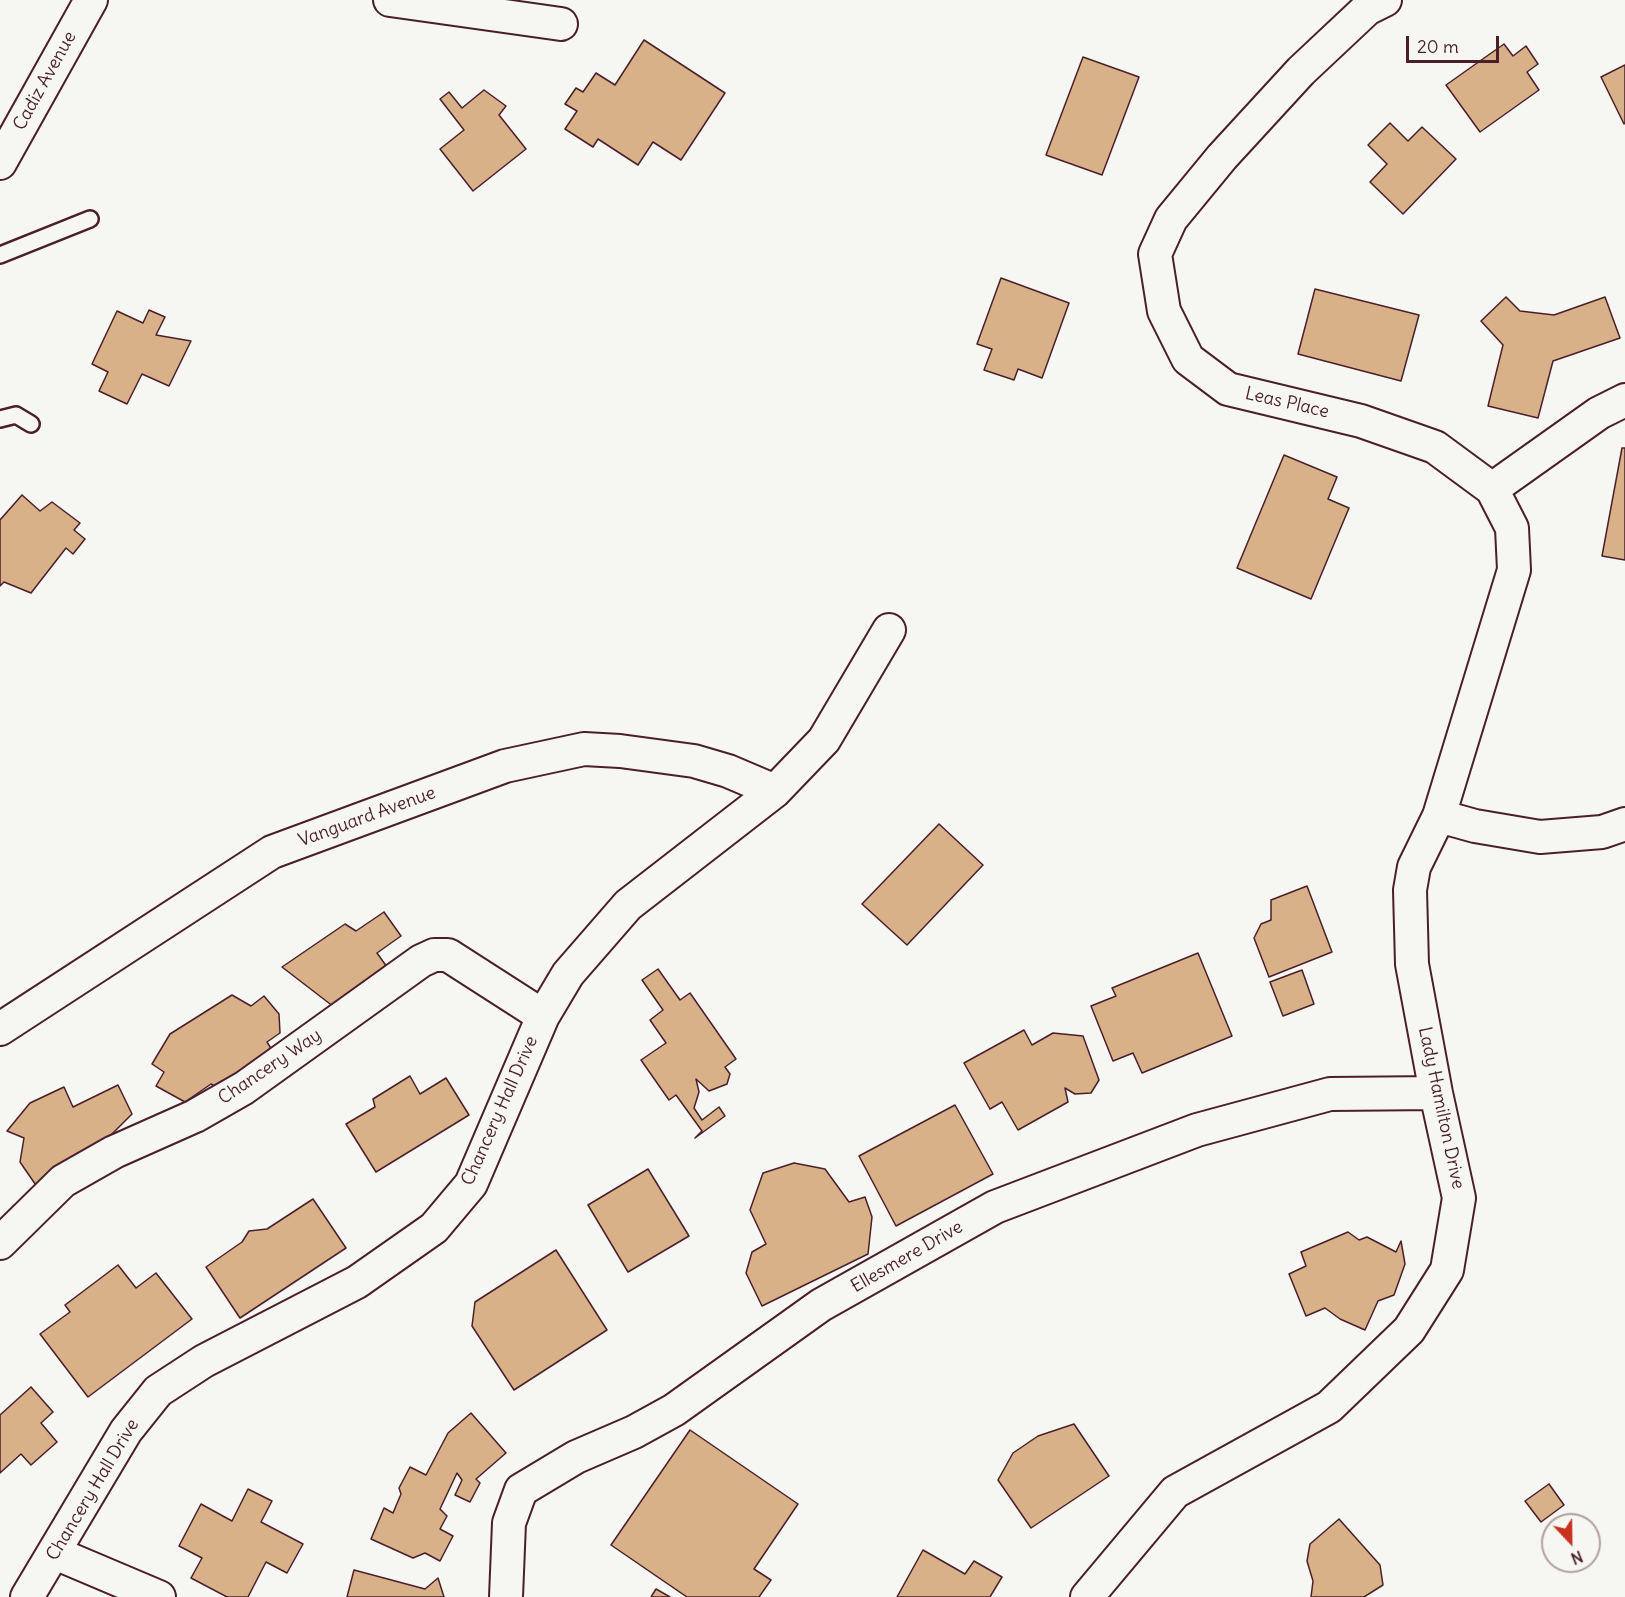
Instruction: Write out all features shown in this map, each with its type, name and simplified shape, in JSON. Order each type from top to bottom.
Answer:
[{"type":"street","name":"Cadiz Avenue","points":[[0,163],[91,0]]},
{"type":"street","points":[[390,0],[561,24]]},
{"type":"street","name":"Leas Place","points":[[1385,0],[1367,9],[1301,71],[1171,219],[1155,254],[1164,311],[1188,359],[1228,389],[1360,421],[1436,447],[1492,489],[1512,528],[1514,570],[1438,816]]},
{"type":"street","points":[[1492,489],[1599,413],[1625,400]]},
{"type":"street","name":"Chancery Hall Drive","points":[[27,1597],[126,1431],[158,1390],[204,1361],[357,1282],[434,1228],[471,1184],[543,1016],[568,974],[628,904],[775,791],[824,740],[889,630]]},
{"type":"street","name":"Vanguard Avenue","points":[[0,1029],[272,852],[505,766],[584,749],[620,751],[693,761],[729,771],[775,791]]},
{"type":"street","points":[[1438,816],[1456,822],[1540,837],[1602,832],[1625,824]]},
{"type":"street","name":"Lady Hamilton Drive","points":[[1087,1597],[1175,1492],[1329,1407],[1409,1330],[1447,1270],[1460,1198],[1436,1093],[1412,964],[1410,890],[1413,867],[1438,816]]},
{"type":"street","name":"Chancery Way","points":[[0,1243],[63,1181],[114,1152],[195,1116],[244,1088],[421,961],[434,955],[448,955],[543,1016]]},
{"type":"street","name":"Ellesmere Drive","points":[[506,1597],[509,1523],[521,1490],[576,1457],[634,1432],[674,1410],[821,1305],[995,1207],[1197,1130],[1330,1094],[1436,1093]]},
{"type":"street","points":[[55,1553],[159,1597]]},
{"type":"lane","points":[[0,255],[90,219]]},
{"type":"lane","points":[[0,419],[16,415],[31,424]]},
{"type":"building","points":[[644,40],[725,93],[681,160],[653,142],[638,165],[598,139],[593,147],[565,129],[577,111],[565,104],[576,88],[583,92],[596,73],[615,85]]},
{"type":"building","points":[[1504,44],[1513,56],[1526,46],[1538,64],[1527,72],[1539,90],[1480,132],[1446,85]]},
{"type":"building","points":[[1083,57],[1139,77],[1102,175],[1046,155]]},
{"type":"building","points":[[1625,65],[1625,123],[1624,124],[1601,77]]},
{"type":"building","points":[[484,90],[506,106],[499,115],[526,149],[473,191],[440,149],[464,130],[440,99],[449,92],[462,108]]},
{"type":"building","points":[[1390,123],[1408,141],[1422,127],[1456,159],[1403,214],[1370,182],[1387,164],[1368,145]]},
{"type":"building","points":[[1001,278],[1069,303],[1042,378],[1018,369],[1014,380],[984,370],[992,349],[977,344]]},
{"type":"building","points":[[1315,289],[1419,315],[1401,381],[1298,354]]},
{"type":"building","points":[[1506,297],[1520,311],[1554,315],[1605,297],[1620,338],[1553,361],[1538,418],[1488,406],[1503,345],[1481,321]]},
{"type":"building","points":[[149,310],[165,317],[156,335],[191,341],[169,386],[142,374],[127,404],[99,391],[108,372],[92,364],[117,311],[143,323]]},
{"type":"building","points":[[1622,448],[1625,448],[1625,560],[1602,556]]},
{"type":"building","points":[[1284,455],[1337,477],[1328,499],[1349,508],[1311,599],[1237,568]]},
{"type":"building","points":[[22,495],[40,511],[52,502],[80,523],[74,530],[85,539],[73,554],[66,548],[31,593],[4,582],[0,586],[0,520]]},
{"type":"building","points":[[939,824],[983,865],[907,945],[862,904]]},
{"type":"building","points":[[1307,886],[1332,952],[1269,977],[1254,938],[1261,924],[1271,920],[1271,900]]},
{"type":"building","points":[[384,912],[401,936],[377,953],[387,967],[334,1007],[282,967],[345,924],[356,931]]},
{"type":"building","points":[[1198,953],[1232,1036],[1142,1073],[1133,1053],[1113,1061],[1091,1006],[1116,996],[1112,988]]},
{"type":"building","points":[[658,969],[680,1000],[690,993],[736,1059],[725,1067],[730,1074],[727,1084],[709,1091],[696,1079],[699,1092],[694,1108],[702,1120],[719,1107],[725,1116],[695,1138],[702,1131],[676,1095],[669,1100],[641,1060],[666,1043],[650,1020],[663,1010],[642,980]]},
{"type":"building","points":[[1302,970],[1314,1004],[1283,1016],[1270,982]]},
{"type":"building","points":[[232,995],[251,1006],[264,996],[279,1014],[280,1033],[267,1042],[272,1050],[216,1087],[211,1084],[185,1102],[156,1086],[164,1072],[152,1064],[170,1034]]},
{"type":"building","points":[[1024,1030],[1032,1045],[1053,1033],[1083,1036],[1099,1080],[1091,1093],[1075,1094],[1065,1088],[1068,1102],[1018,1130],[1002,1102],[990,1109],[964,1063]]},
{"type":"building","points":[[410,1076],[420,1094],[446,1078],[469,1115],[376,1172],[346,1124],[375,1107],[373,1099]]},
{"type":"building","points":[[118,1085],[132,1114],[101,1145],[42,1194],[20,1162],[24,1138],[7,1131],[30,1103],[64,1087],[73,1107]]},
{"type":"building","points":[[955,1105],[993,1174],[896,1226],[859,1156]]},
{"type":"building","points":[[794,1163],[825,1169],[849,1202],[865,1197],[872,1217],[868,1254],[762,1306],[746,1273],[752,1252],[766,1244],[750,1210],[763,1173]]},
{"type":"building","points":[[648,1169],[689,1236],[628,1272],[588,1205]]},
{"type":"building","points":[[313,1199],[346,1248],[240,1318],[206,1267],[242,1242],[249,1231],[267,1229]]},
{"type":"building","points":[[1348,1232],[1359,1240],[1367,1237],[1396,1252],[1401,1241],[1405,1264],[1394,1295],[1378,1301],[1365,1330],[1340,1319],[1325,1308],[1306,1316],[1289,1274],[1306,1266],[1301,1252]]},
{"type":"building","points":[[556,1250],[607,1330],[514,1390],[472,1326],[475,1302]]},
{"type":"building","points":[[118,1265],[136,1288],[156,1273],[192,1319],[88,1397],[40,1334],[70,1312],[65,1305]]},
{"type":"building","points":[[31,1387],[53,1412],[41,1423],[57,1442],[31,1465],[21,1454],[0,1473],[0,1415]]},
{"type":"building","points":[[471,1413],[506,1453],[476,1479],[480,1483],[470,1502],[455,1495],[462,1480],[457,1473],[440,1509],[447,1516],[440,1529],[453,1536],[440,1561],[425,1553],[413,1558],[371,1539],[384,1508],[393,1513],[401,1494],[399,1488],[410,1467],[426,1475],[448,1433]]},
{"type":"building","points":[[1074,1424],[1109,1476],[1031,1528],[998,1480],[1013,1453],[1038,1436]]},
{"type":"building","points":[[690,1430],[798,1504],[754,1569],[771,1580],[759,1597],[687,1597],[611,1545]]},
{"type":"building","points":[[1549,1484],[1564,1505],[1553,1513],[1541,1513],[1541,1522],[1525,1501]]},
{"type":"building","points":[[248,1489],[272,1501],[261,1522],[303,1544],[287,1573],[266,1562],[248,1597],[227,1597],[191,1578],[202,1558],[179,1546],[201,1504],[232,1521]]},
{"type":"building","points":[[1339,1519],[1380,1565],[1383,1585],[1364,1597],[1311,1597],[1313,1581],[1307,1561],[1310,1544]]},
{"type":"building","points":[[923,1550],[965,1574],[974,1561],[1002,1577],[990,1597],[897,1597]]},
{"type":"building","points":[[354,1570],[425,1589],[438,1578],[444,1597],[347,1597]]},
{"type":"building","points":[[656,1589],[670,1597],[651,1597]]}]
